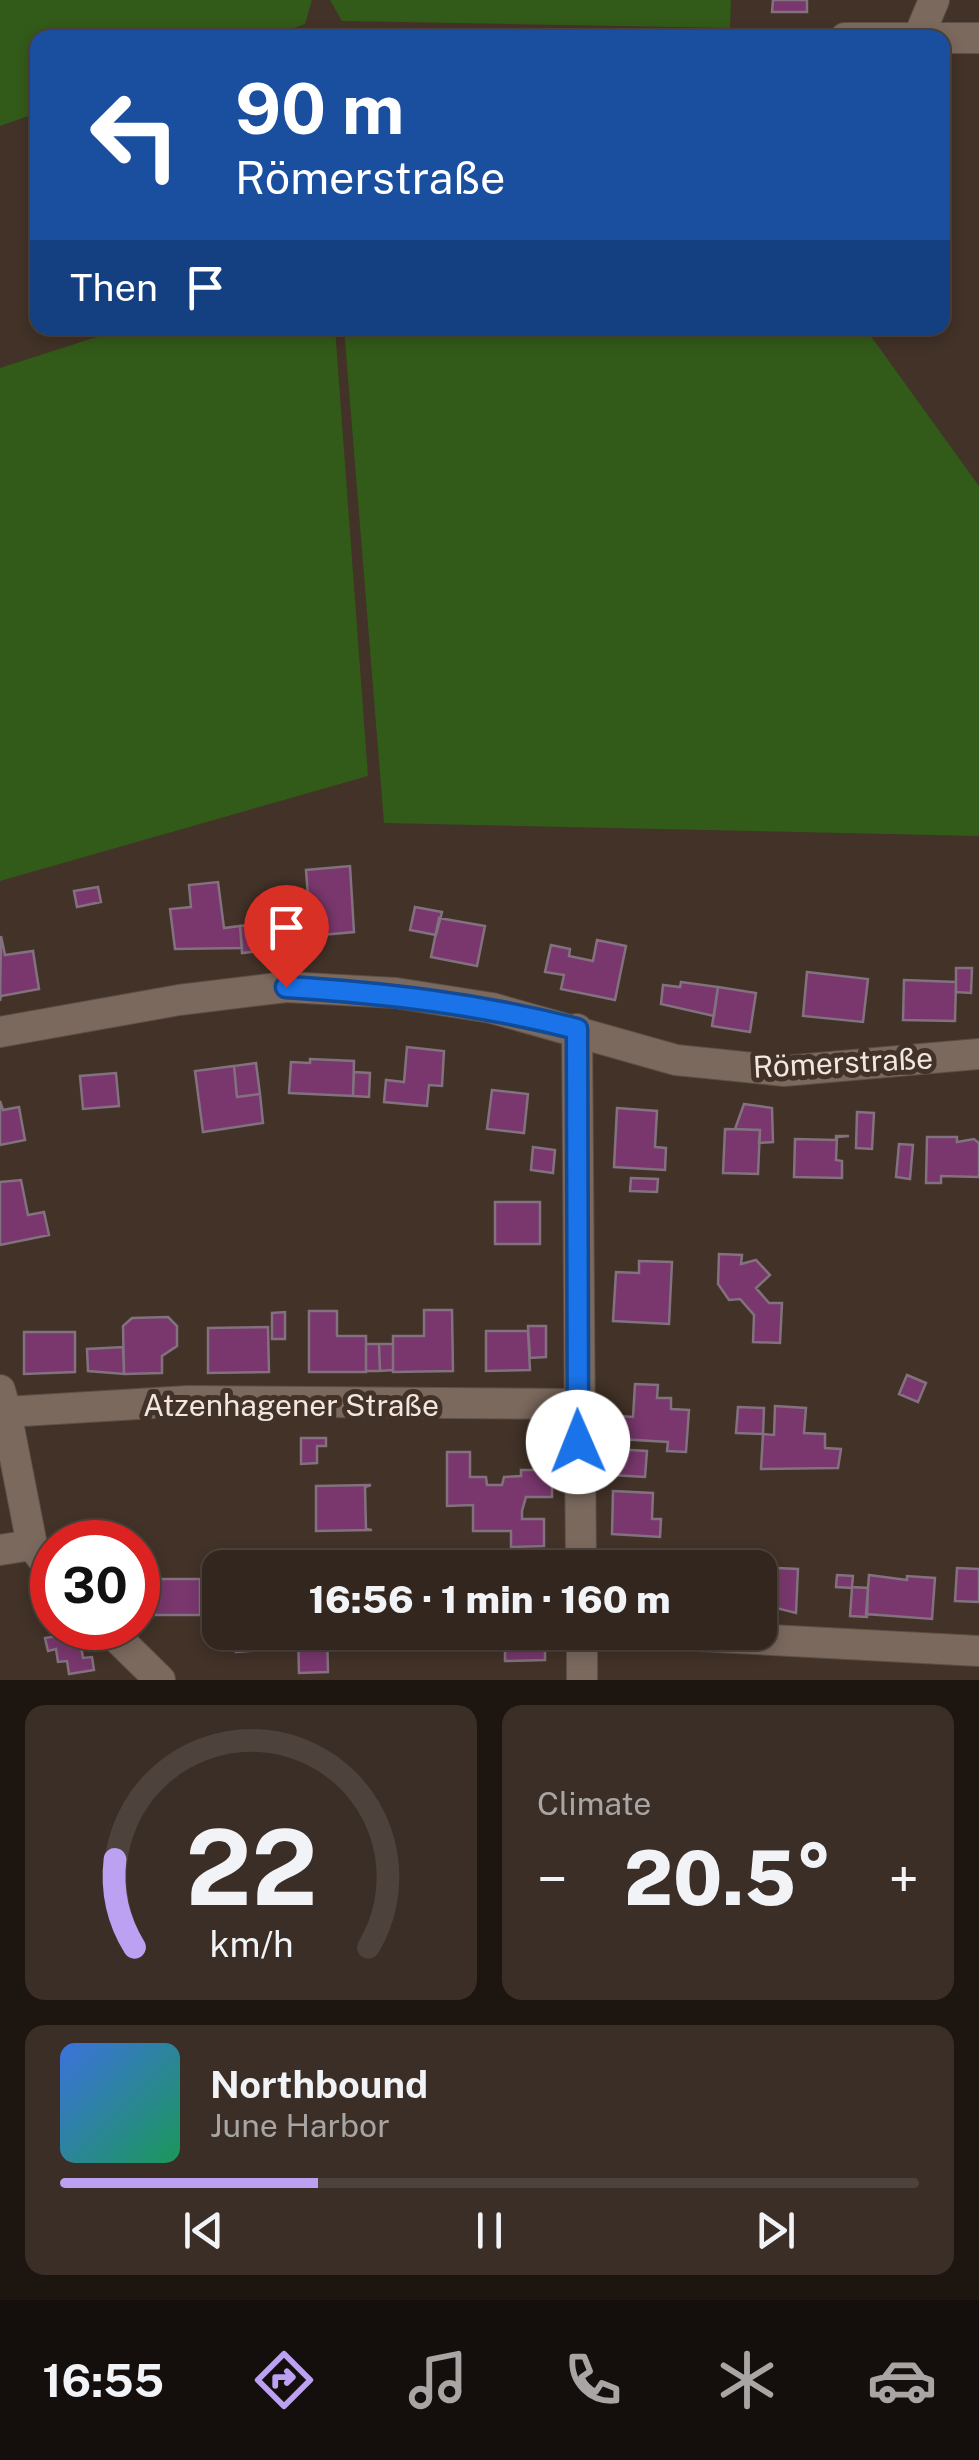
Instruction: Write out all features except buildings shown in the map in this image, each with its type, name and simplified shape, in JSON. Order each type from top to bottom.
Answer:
[{"type":"street","points":[[922,30],[934,0]]},
{"type":"street","points":[[950,37],[979,38]]},
{"type":"street","name":"Römerstraße","points":[[0,1032],[179,1000],[286,987],[396,993],[492,1008],[676,1060],[784,1071],[979,1054]]},
{"type":"street","points":[[577,1029],[576,1404],[580,1550]]},
{"type":"street","name":"Atzenhagener Straße","points":[[30,1535],[3,1401],[576,1404]]},
{"type":"street","points":[[0,1550],[30,1545]]},
{"type":"street","points":[[777,1640],[979,1651]]},
{"type":"street","points":[[129,1650],[160,1680]]},
{"type":"street","points":[[582,1650],[582,1680]]},
{"type":"green space","points":[[0,0],[312,0],[305,24],[288,30],[30,30],[30,115],[0,126]]},
{"type":"green space","points":[[330,0],[731,0],[730,28],[342,21]]},
{"type":"green space","points":[[103,335],[336,335],[368,776],[0,881],[0,368]]},
{"type":"green space","points":[[345,335],[870,335],[979,486],[979,836],[384,823]]},
{"type":"route","points":[[286,987],[396,993],[492,1008],[577,1029],[578,1442]]}]
